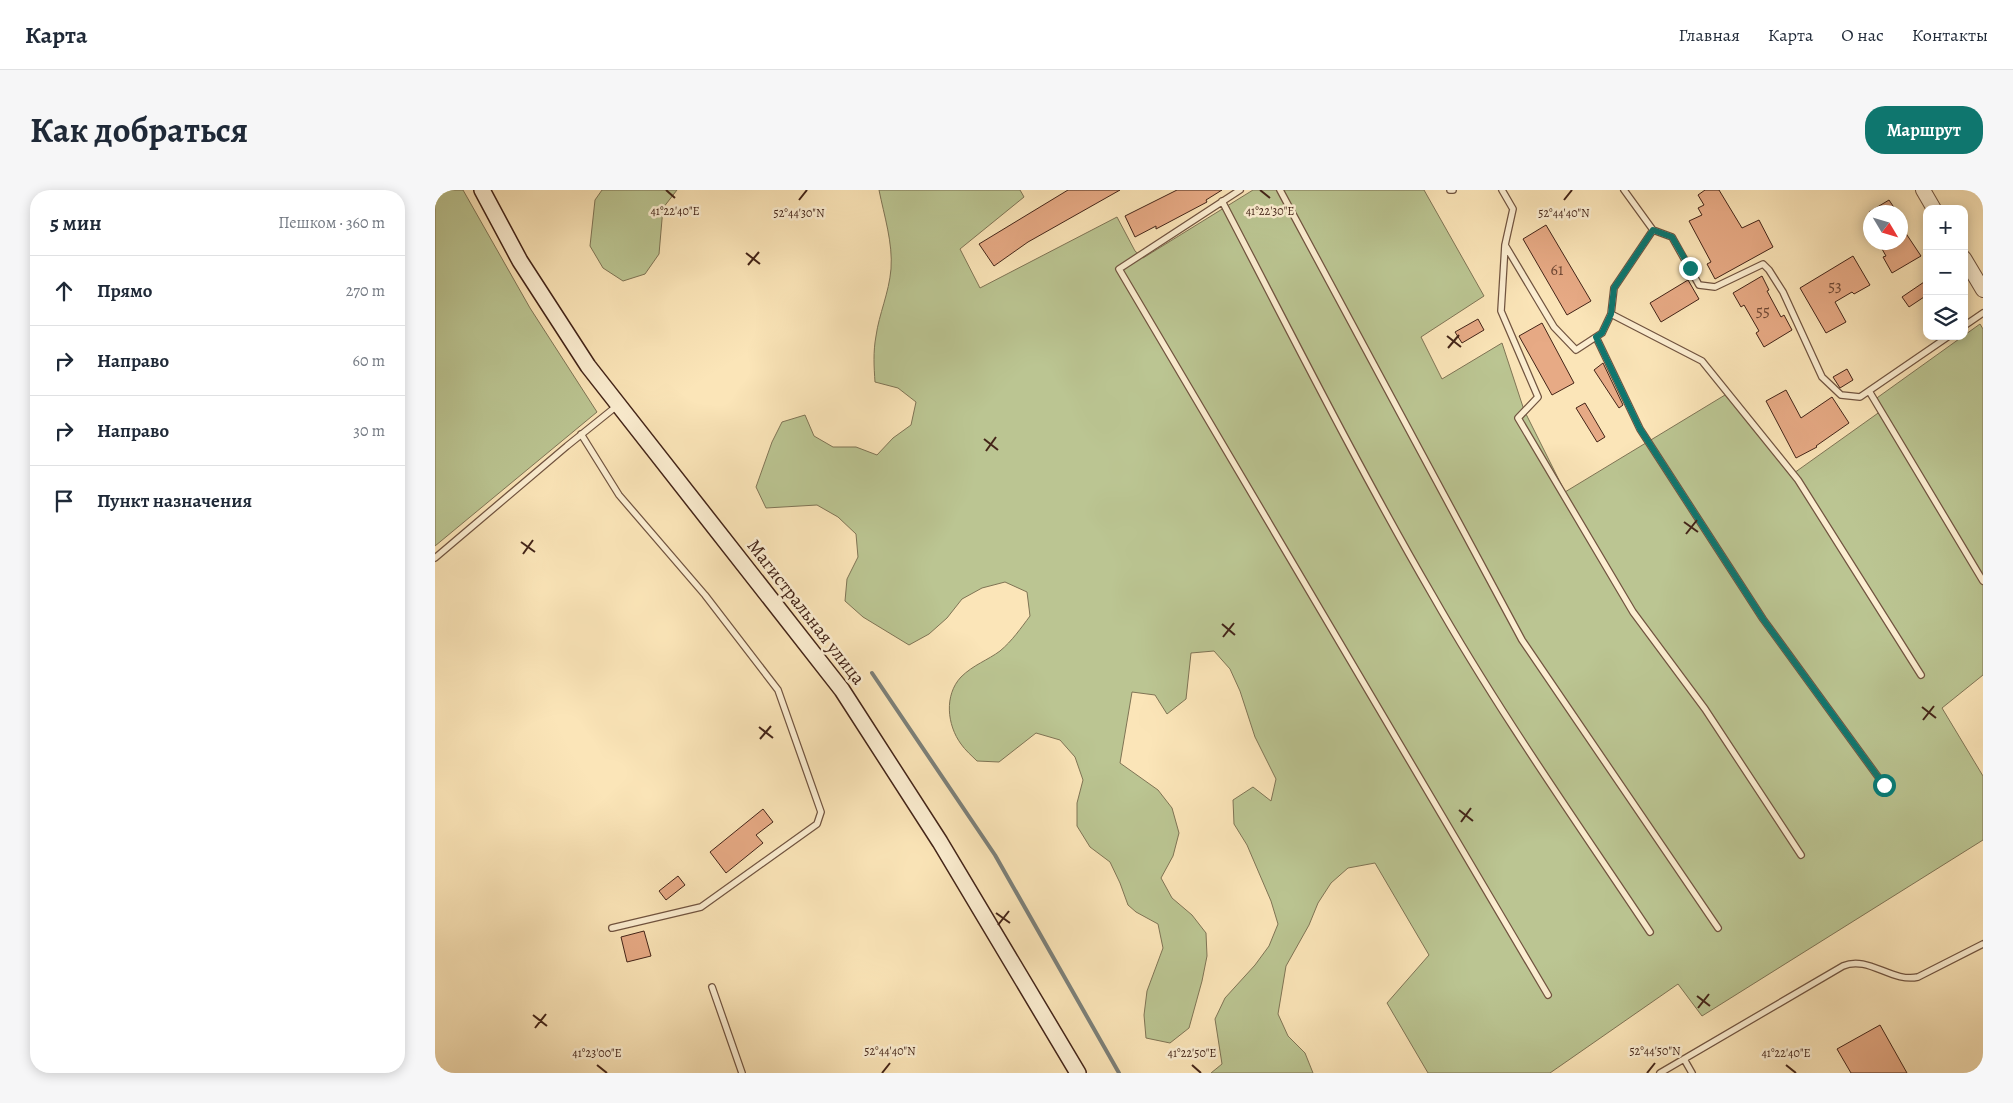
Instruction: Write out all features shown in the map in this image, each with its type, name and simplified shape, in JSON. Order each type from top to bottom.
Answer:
[{"type":"main road","name":"Магистральная улица","points":[[482,190],[525,269],[588,366],[848,698],[940,842],[1078,1073]]},
{"type":"street","points":[[1923,190],[1932,205]]},
{"type":"street","points":[[1968,265],[1983,290]]},
{"type":"lane","points":[[1240,190],[1119,269],[1548,995]]},
{"type":"lane","points":[[1280,190],[1522,640],[1718,928]]},
{"type":"lane","points":[[1502,190],[1513,209],[1505,245],[1501,312],[1538,397],[1518,418],[1633,612],[1705,709],[1801,855]]},
{"type":"lane","points":[[1624,190],[1653,230],[1672,237],[1699,285],[1715,287],[1763,264],[1783,292],[1822,377],[1841,395],[1860,398],[1943,340]]},
{"type":"lane","points":[[1222,201],[1337,422],[1433,596],[1517,733],[1650,932]]},
{"type":"lane","points":[[1505,245],[1554,327],[1576,350],[1602,333],[1611,314],[1614,288],[1653,230]]},
{"type":"lane","points":[[1611,314],[1702,361],[1798,480],[1921,676]]},
{"type":"lane","points":[[1968,323],[1983,314]]},
{"type":"lane","points":[[1596,337],[1640,429],[1763,619],[1884,785]]},
{"type":"lane","points":[[1869,391],[1983,581]]},
{"type":"lane","points":[[435,558],[618,405]]},
{"type":"lane","points":[[581,434],[619,495],[705,595],[778,690],[821,812],[817,824],[701,907],[612,928]]},
{"type":"lane","points":[[1660,1073],[1847,964],[1866,965],[1889,974],[1910,979],[1918,977],[1983,944]]},
{"type":"lane","points":[[712,987],[741,1073]]},
{"type":"lane","points":[[1684,1059],[1692,1073]]},
{"type":"green space","points":[[435,190],[463,190],[530,308],[597,412],[435,546]]},
{"type":"green space","points":[[602,190],[677,190],[663,208],[659,254],[645,274],[623,281],[603,268],[590,246],[595,200]]},
{"type":"green space","points":[[879,190],[1020,190],[1024,197],[960,249],[980,288],[1117,217],[1135,251],[1143,258],[1253,190],[1424,190],[1484,296],[1421,337],[1442,379],[1502,343],[1524,410],[1565,492],[1725,395],[1794,473],[1881,411],[1874,400],[1958,340],[1968,340],[1968,333],[1980,324],[1983,329],[1983,675],[1942,708],[1983,776],[1983,840],[1702,1016],[1678,984],[1550,1073],[1428,1073],[1387,1003],[1429,955],[1375,863],[1348,868],[1331,883],[1318,903],[1309,925],[1286,966],[1278,1014],[1288,1036],[1305,1053],[1313,1073],[1211,1073],[1222,1064],[1215,1019],[1225,998],[1255,965],[1269,946],[1278,924],[1271,901],[1247,845],[1234,824],[1233,800],[1253,787],[1271,801],[1276,779],[1255,737],[1240,691],[1230,669],[1214,651],[1191,653],[1186,699],[1167,714],[1155,695],[1132,692],[1120,763],[1158,790],[1172,808],[1179,833],[1173,856],[1161,878],[1172,898],[1192,915],[1206,933],[1207,956],[1189,1028],[1170,1043],[1146,1038],[1144,1015],[1147,991],[1163,948],[1158,924],[1136,912],[1128,905],[1110,862],[1090,847],[1077,826],[1077,803],[1083,780],[1075,757],[1060,740],[1036,733],[999,762],[977,761],[956,736],[950,719],[949,710],[952,692],[961,677],[970,669],[1000,651],[1020,630],[1030,616],[1027,592],[1005,582],[982,588],[962,599],[947,618],[929,634],[909,645],[863,617],[845,601],[847,579],[858,557],[856,534],[838,517],[817,505],[766,508],[756,487],[772,442],[782,422],[805,415],[814,436],[833,447],[856,447],[877,455],[893,438],[911,425],[916,402],[898,388],[875,382],[875,342],[891,269],[888,229]]},
{"type":"building","points":[[1068,190],[1120,190],[1028,242],[994,266],[979,244]]},
{"type":"building","points":[[1177,190],[1222,190],[1206,200],[1207,202],[1156,229],[1156,226],[1135,237],[1125,216]]},
{"type":"building","points":[[1705,190],[1719,190],[1742,228],[1759,220],[1773,247],[1715,279],[1707,264],[1711,262],[1689,221],[1702,215],[1698,208],[1704,205],[1698,195]]},
{"type":"building","points":[[1889,200],[1892,205],[1881,205]]},
{"type":"building","points":[[1546,225],[1591,301],[1567,315],[1523,239]]},
{"type":"building","points":[[1908,236],[1921,256],[1892,273],[1883,257],[1886,256],[1883,250],[1908,250]]},
{"type":"building","points":[[1853,256],[1870,285],[1854,294],[1852,292],[1835,302],[1846,322],[1826,333],[1800,288]]},
{"type":"building","points":[[1762,276],[1769,290],[1767,291],[1781,317],[1784,315],[1792,330],[1764,347],[1756,333],[1759,331],[1744,305],[1741,307],[1733,293]]},
{"type":"building","points":[[1688,280],[1699,299],[1661,322],[1650,303]]},
{"type":"building","points":[[1923,283],[1923,298],[1909,307],[1902,297]]},
{"type":"building","points":[[1478,319],[1484,330],[1462,343],[1455,332]]},
{"type":"building","points":[[1542,323],[1574,383],[1552,395],[1519,336]]},
{"type":"building","points":[[1603,363],[1623,405],[1619,408],[1594,370]]},
{"type":"building","points":[[1847,369],[1853,380],[1840,388],[1833,377]]},
{"type":"building","points":[[1786,390],[1801,418],[1832,397],[1849,423],[1817,447],[1796,458],[1766,401]]},
{"type":"building","points":[[1585,403],[1605,437],[1597,442],[1576,408]]},
{"type":"building","points":[[763,809],[773,822],[756,835],[763,843],[726,873],[710,852]]},
{"type":"building","points":[[678,876],[685,885],[666,900],[659,891]]},
{"type":"building","points":[[644,931],[651,956],[627,962],[621,937]]},
{"type":"building","points":[[1880,1025],[1907,1073],[1851,1073],[1837,1049]]},
{"type":"waterway","points":[[872,673],[995,855],[1119,1073]]},
{"type":"route","points":[[1690,268],[1672,237],[1653,230],[1614,288],[1611,314],[1602,333],[1596,337],[1640,429],[1763,619],[1884,785]]}]
